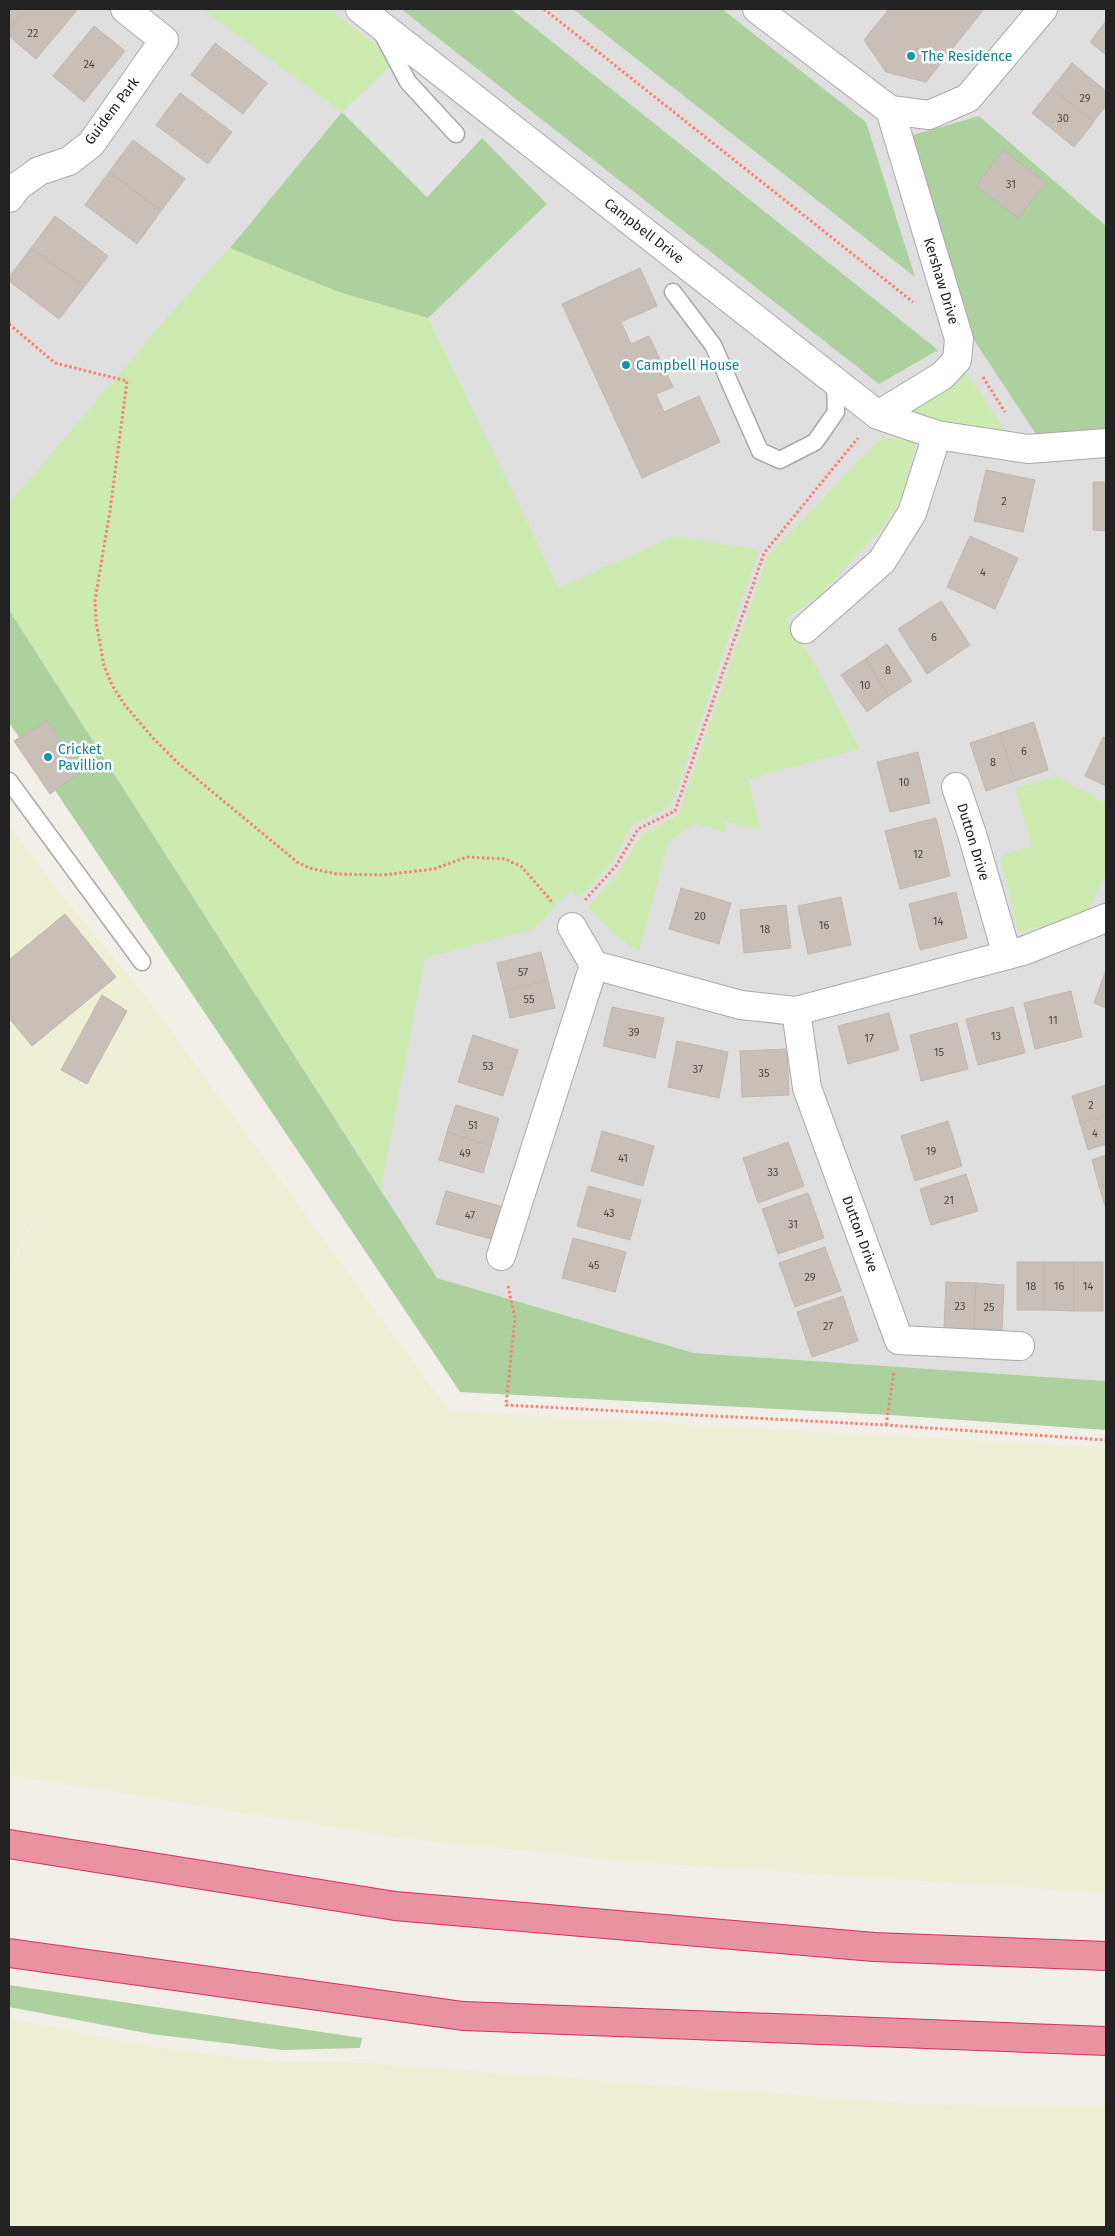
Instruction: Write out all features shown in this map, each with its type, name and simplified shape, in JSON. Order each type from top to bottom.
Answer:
[{"type":"highway","points":[[9,1844],[395,1906],[874,1947],[1106,1956]]},
{"type":"highway","points":[[9,1953],[463,2016],[1106,2041]]},
{"type":"street","name":"Guidem Park","points":[[9,198],[18,186],[39,171],[69,161],[91,144],[164,40],[125,9]]},
{"type":"street","points":[[757,9],[890,110],[929,115],[968,98],[1043,9]]},
{"type":"street","name":"Campbell Drive","points":[[368,15],[878,415],[937,435],[1028,449],[1106,443]]},
{"type":"street","name":"Kershaw Drive","points":[[878,415],[942,376],[957,360],[959,339],[890,110]]},
{"type":"street","points":[[805,629],[882,561],[912,513],[937,435]]},
{"type":"street","name":"Dutton Drive","points":[[956,787],[972,834],[1007,955]]},
{"type":"street","points":[[572,927],[594,965],[741,1005],[796,1011],[1023,951],[1106,918]]},
{"type":"street","points":[[501,1256],[594,965]]},
{"type":"street","name":"Dutton Drive","points":[[796,1011],[807,1088],[899,1340]]},
{"type":"street","points":[[899,1340],[1020,1346]]},
{"type":"lane","points":[[368,15],[408,82],[456,134]]},
{"type":"lane","points":[[673,292],[714,345],[760,451],[780,460],[815,442],[836,412],[835,381]]},
{"type":"lane","points":[[9,781],[142,962]]},
{"type":"path","points":[[544,9],[920,308]]},
{"type":"path","points":[[9,324],[55,363],[128,381],[110,511],[95,600],[96,621],[104,666],[112,685],[124,704],[152,737],[179,764],[297,862],[308,868],[337,874],[384,875],[434,869],[467,857],[505,859],[521,866],[572,927],[585,899],[616,866],[638,829],[675,811],[764,553],[878,415]]},
{"type":"path","points":[[959,339],[1028,449]]},
{"type":"path","points":[[501,1256],[515,1318],[506,1405],[886,1425],[1106,1440]]},
{"type":"path","points":[[886,1425],[899,1340]]},
{"type":"shaded area","points":[[9,9],[1106,9],[1106,1381],[694,1353],[437,1278],[9,725]]},
{"type":"shaded area","points":[[396,48],[482,138],[427,197],[342,112],[390,67],[385,52]]},
{"type":"green space","points":[[202,9],[330,9],[385,52],[390,67],[342,112]]},
{"type":"green space","points":[[401,9],[511,9],[938,350],[879,384]]},
{"type":"green space","points":[[573,9],[722,9],[866,122],[915,277]]},
{"type":"green space","points":[[342,112],[427,197],[482,138],[547,204],[428,318],[339,292],[230,248]]},
{"type":"green space","points":[[979,116],[1106,226],[1106,433],[1036,434],[972,337],[913,135]]},
{"type":"green space","points":[[230,248],[339,292],[428,318],[559,588],[674,536],[759,550],[671,806],[632,825],[611,864],[579,898],[571,890],[534,929],[425,958],[381,1189],[9,610],[9,503],[183,299]]},
{"type":"green space","points":[[962,366],[1008,435],[963,429],[901,414]]},
{"type":"green space","points":[[882,437],[916,442],[903,496],[881,530],[820,595],[786,619],[815,665],[860,749],[748,779],[761,830],[725,822],[724,832],[694,823],[668,843],[639,951],[618,938],[588,907],[619,871],[642,834],[678,815],[768,555]]},
{"type":"green space","points":[[9,610],[437,1278],[694,1353],[1106,1381],[1106,1430],[890,1415],[460,1392],[9,722]]},
{"type":"green space","points":[[1057,776],[1106,804],[1106,872],[1087,913],[1018,933],[1000,856],[1032,846],[1015,788]]},
{"type":"green space","points":[[9,825],[61,895],[146,997],[449,1411],[1106,1448],[1106,1893],[622,1861],[403,1838],[9,1775],[9,1275],[46,1193],[9,1271]]},
{"type":"green space","points":[[9,1985],[362,2038],[360,2048],[282,2050],[151,2034],[9,2007]]},
{"type":"green space","points":[[9,2019],[154,2047],[273,2062],[370,2063],[910,2104],[1106,2106],[1106,2227],[9,2227]]},
{"type":"building","points":[[9,9],[26,9],[9,30]]},
{"type":"building","points":[[26,9],[78,9],[36,59],[9,36],[9,30]]},
{"type":"building","name":"The Residence","points":[[889,9],[984,9],[926,82],[886,72],[864,40]]},
{"type":"building","points":[[1106,21],[1106,55],[1090,42]]},
{"type":"building","points":[[94,26],[125,51],[84,102],[53,76]]},
{"type":"building","points":[[215,43],[267,83],[243,114],[191,75]]},
{"type":"building","points":[[1072,63],[1106,91],[1106,106],[1093,122],[1052,88]]},
{"type":"building","points":[[1052,88],[1094,122],[1074,147],[1032,113]]},
{"type":"building","points":[[180,93],[232,132],[208,164],[156,125]]},
{"type":"building","points":[[133,140],[185,179],[161,211],[109,172]]},
{"type":"building","points":[[1003,150],[1046,183],[1018,218],[976,186]]},
{"type":"building","points":[[109,172],[161,211],[137,244],[85,205]]},
{"type":"building","points":[[55,216],[108,256],[84,287],[31,248]]},
{"type":"building","points":[[31,248],[84,287],[59,319],[9,281],[9,277]]},
{"type":"building","name":"Campbell House","points":[[640,268],[657,306],[621,322],[631,344],[649,336],[673,387],[656,394],[664,412],[699,396],[720,442],[642,478],[562,304]]},
{"type":"building","points":[[986,470],[1035,480],[1023,532],[974,521]]},
{"type":"building","points":[[1093,482],[1106,482],[1106,531],[1093,530]]},
{"type":"building","points":[[970,536],[1018,558],[995,609],[947,587]]},
{"type":"building","points":[[941,601],[970,645],[927,674],[898,629]]},
{"type":"building","points":[[887,644],[912,681],[889,696],[865,659]]},
{"type":"building","points":[[865,659],[889,696],[867,712],[841,675]]},
{"type":"building","name":"Cricket Pavillion","points":[[47,721],[81,772],[50,794],[14,741]]},
{"type":"building","points":[[1034,722],[1048,770],[1015,781],[1000,733]]},
{"type":"building","points":[[1000,733],[1015,781],[986,791],[970,743]]},
{"type":"building","points":[[1103,737],[1106,738],[1106,786],[1085,776]]},
{"type":"building","points":[[918,752],[930,803],[890,812],[877,762]]},
{"type":"building","points":[[936,818],[950,876],[900,889],[885,831]]},
{"type":"building","points":[[681,888],[731,903],[719,944],[669,929]]},
{"type":"building","points":[[956,892],[967,938],[920,950],[909,904]]},
{"type":"building","points":[[841,897],[851,945],[808,954],[798,906]]},
{"type":"building","points":[[786,905],[791,948],[744,953],[740,910]]},
{"type":"building","points":[[65,914],[116,977],[32,1046],[9,1018],[9,960]]},
{"type":"building","points":[[541,952],[548,980],[504,991],[497,963]]},
{"type":"building","points":[[1106,970],[1106,1008],[1094,1003]]},
{"type":"building","points":[[548,980],[555,1008],[510,1018],[504,991]]},
{"type":"building","points":[[1071,991],[1082,1037],[1035,1049],[1024,1003]]},
{"type":"building","points":[[102,995],[127,1011],[87,1084],[61,1070]]},
{"type":"building","points":[[612,1007],[664,1018],[655,1058],[603,1046]]},
{"type":"building","points":[[1013,1007],[1025,1053],[978,1065],[966,1019]]},
{"type":"building","points":[[889,1013],[899,1050],[848,1064],[838,1026]]},
{"type":"building","points":[[957,1023],[968,1069],[921,1081],[910,1035]]},
{"type":"building","points":[[473,1035],[518,1050],[503,1096],[458,1082]]},
{"type":"building","points":[[677,1041],[728,1052],[719,1098],[668,1087]]},
{"type":"building","points":[[787,1049],[789,1095],[742,1097],[740,1051]]},
{"type":"building","points":[[1106,1085],[1106,1115],[1080,1123],[1072,1096]]},
{"type":"building","points":[[456,1105],[499,1118],[491,1146],[447,1132]]},
{"type":"building","points":[[1106,1115],[1106,1144],[1088,1150],[1080,1123]]},
{"type":"building","points":[[948,1121],[962,1166],[915,1181],[901,1136]]},
{"type":"building","points":[[602,1131],[654,1146],[643,1186],[591,1171]]},
{"type":"building","points":[[447,1132],[491,1146],[483,1173],[439,1160]]},
{"type":"building","points":[[788,1142],[804,1186],[758,1203],[743,1158]]},
{"type":"building","points":[[1106,1155],[1106,1183],[1099,1186],[1092,1160]]},
{"type":"building","points":[[966,1174],[978,1211],[931,1225],[920,1189]]},
{"type":"building","points":[[1106,1183],[1106,1209],[1099,1186]]},
{"type":"building","points":[[588,1186],[641,1200],[630,1240],[577,1226]]},
{"type":"building","points":[[446,1191],[504,1207],[495,1240],[436,1224]]},
{"type":"building","points":[[808,1193],[824,1238],[778,1254],[762,1209]]},
{"type":"building","points":[[573,1238],[626,1252],[615,1292],[562,1278]]},
{"type":"building","points":[[825,1247],[841,1291],[795,1307],[779,1263]]},
{"type":"building","points":[[1017,1262],[1044,1262],[1044,1310],[1017,1310]]},
{"type":"building","points":[[1044,1262],[1074,1262],[1074,1311],[1044,1310]]},
{"type":"building","points":[[1074,1262],[1103,1262],[1103,1311],[1074,1311]]},
{"type":"building","points":[[946,1282],[976,1283],[974,1329],[944,1328]]},
{"type":"building","points":[[976,1283],[1004,1285],[1002,1330],[974,1329]]},
{"type":"building","points":[[843,1296],[858,1341],[812,1357],[797,1312]]},
{"type":"place","name":"The Residence","points":[[911,56]]},
{"type":"place","name":"Campbell House","points":[[626,365]]},
{"type":"place","name":"Cricket Pavillion","points":[[48,757]]}]
